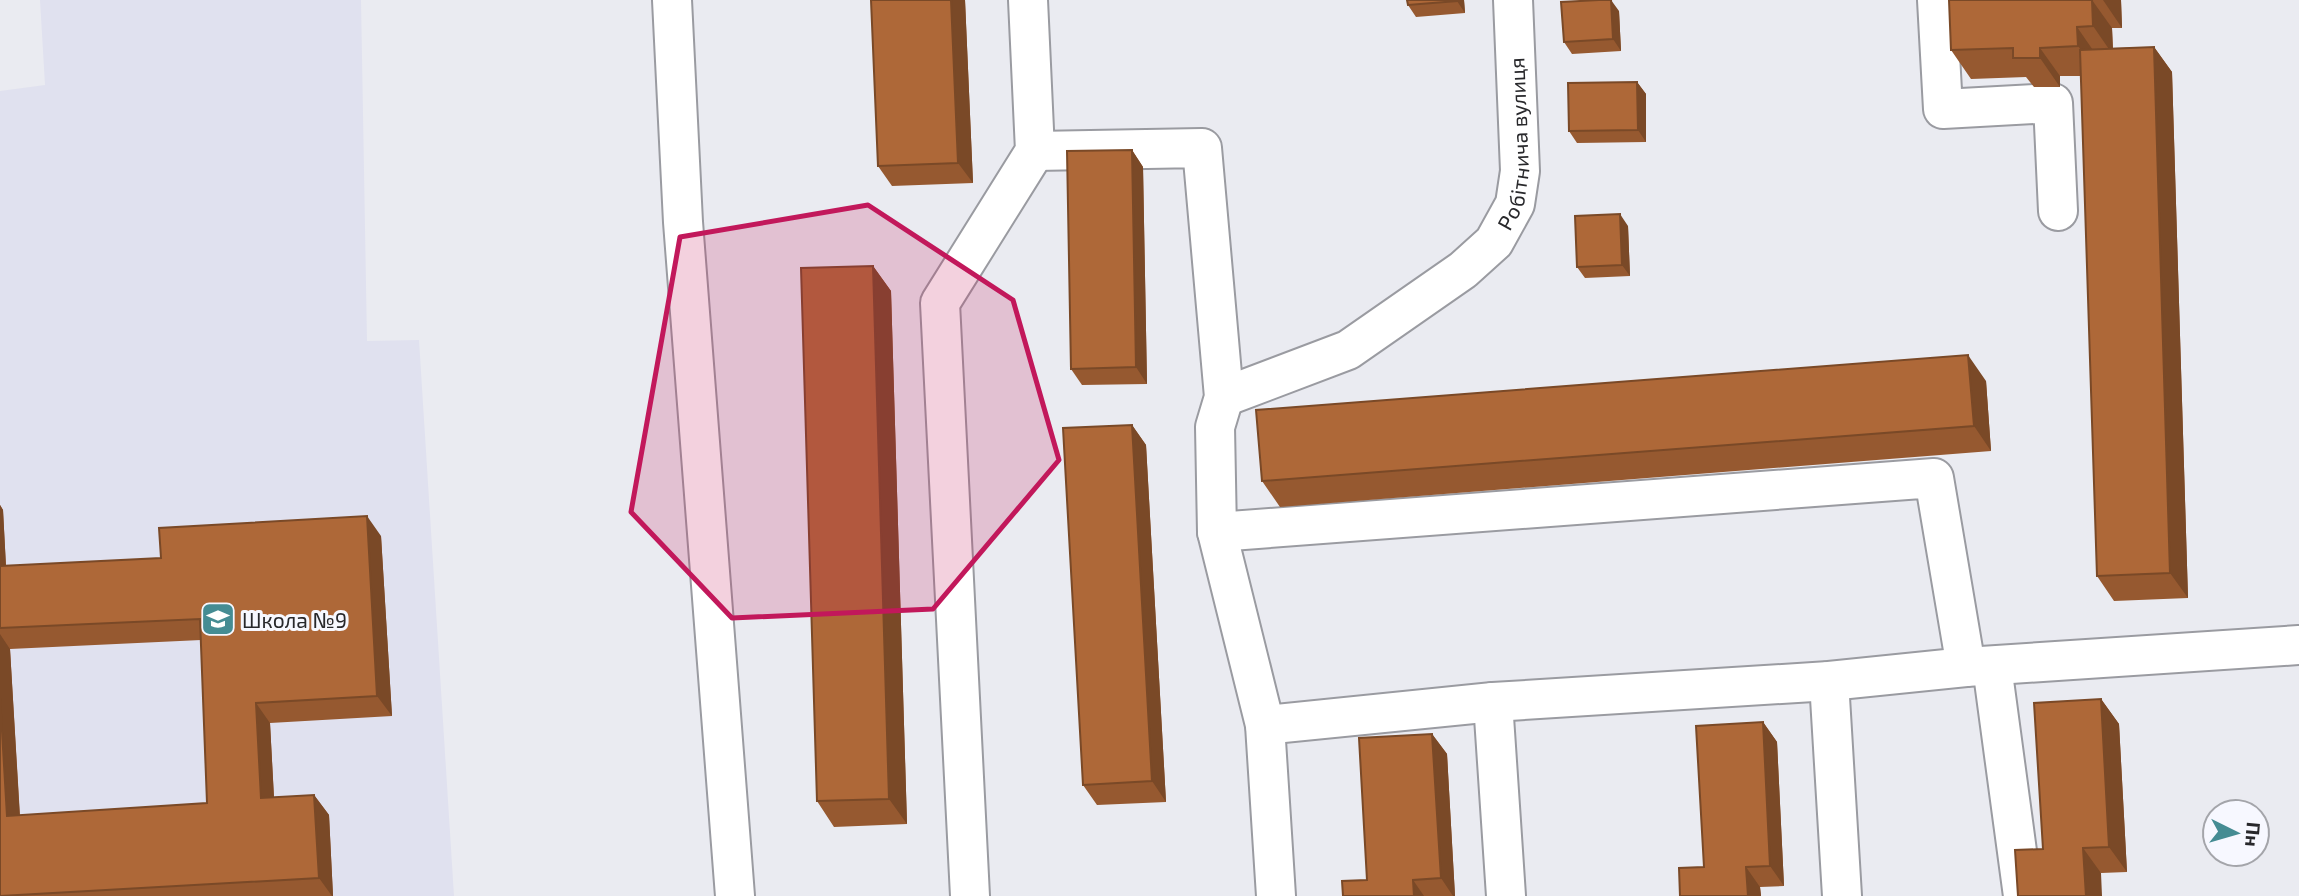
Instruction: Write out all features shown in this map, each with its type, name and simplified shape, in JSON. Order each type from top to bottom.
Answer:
[{"type":"lane","points":[[672,0],[683,222],[735,896]]},
{"type":"lane","points":[[970,896],[940,303],[1035,151],[1028,0]]},
{"type":"lane","name":"Робітнича вулиця","points":[[1224,397],[1348,350],[1463,270],[1494,242],[1515,204],[1520,171],[1513,0]]},
{"type":"lane","points":[[1937,0],[1943,108],[2053,103],[2058,211]]},
{"type":"lane","points":[[1035,151],[1202,148],[1224,397],[1215,427],[1217,532],[1265,725],[1276,896]]},
{"type":"lane","points":[[1217,532],[1934,478],[1979,667],[2023,896]]},
{"type":"lane","points":[[1265,725],[1493,702],[1829,681],[1979,667],[2299,645]]},
{"type":"lane","points":[[1829,681],[1842,896]]},
{"type":"lane","points":[[1493,702],[1506,896]]},
{"type":"highlighted area","points":[[868,205],[1013,300],[1059,460],[933,609],[732,618],[631,512],[680,237]]},
{"type":"shaded area","name":"Школа №9","points":[[40,0],[361,0],[367,341],[419,340],[454,896],[0,896],[0,91],[45,85]]},
{"type":"building","points":[[871,0],[951,0],[958,163],[878,166]]},
{"type":"building","points":[[1407,0],[1457,0],[1457,1],[1408,5]]},
{"type":"building","points":[[1611,0],[1613,39],[1564,42],[1561,2]]},
{"type":"building","points":[[1949,0],[2092,0],[2093,26],[2077,27],[2078,46],[2040,48],[2040,58],[2013,58],[2013,48],[1951,50]]},
{"type":"building","points":[[2154,47],[2170,573],[2097,576],[2080,50]]},
{"type":"building","points":[[1637,82],[1638,130],[1569,131],[1568,83]]},
{"type":"building","points":[[1132,150],[1136,367],[1071,369],[1067,151]]},
{"type":"building","points":[[1620,214],[1622,265],[1577,267],[1575,216]]},
{"type":"building","points":[[873,266],[889,799],[817,801],[801,268]]},
{"type":"building","points":[[1968,355],[1974,426],[1262,481],[1256,410]]},
{"type":"building","points":[[1132,425],[1152,781],[1083,785],[1063,428]]},
{"type":"building","name":"Школа №9","points":[[367,516],[377,696],[256,703],[261,798],[314,795],[319,878],[0,896],[0,697],[7,816],[207,803],[200,619],[0,628],[0,566],[161,558],[159,528]]},
{"type":"building","points":[[2101,699],[2109,847],[2083,848],[2086,896],[2018,896],[2015,850],[2043,849],[2034,703]]},
{"type":"building","points":[[1763,722],[1770,866],[1746,867],[1748,896],[1680,896],[1679,868],[1704,867],[1696,726]]},
{"type":"building","points":[[1432,734],[1441,878],[1413,880],[1414,896],[1343,896],[1342,881],[1367,880],[1359,738]]},
{"type":"place","name":"Школа №9","points":[[218,619]]}]
